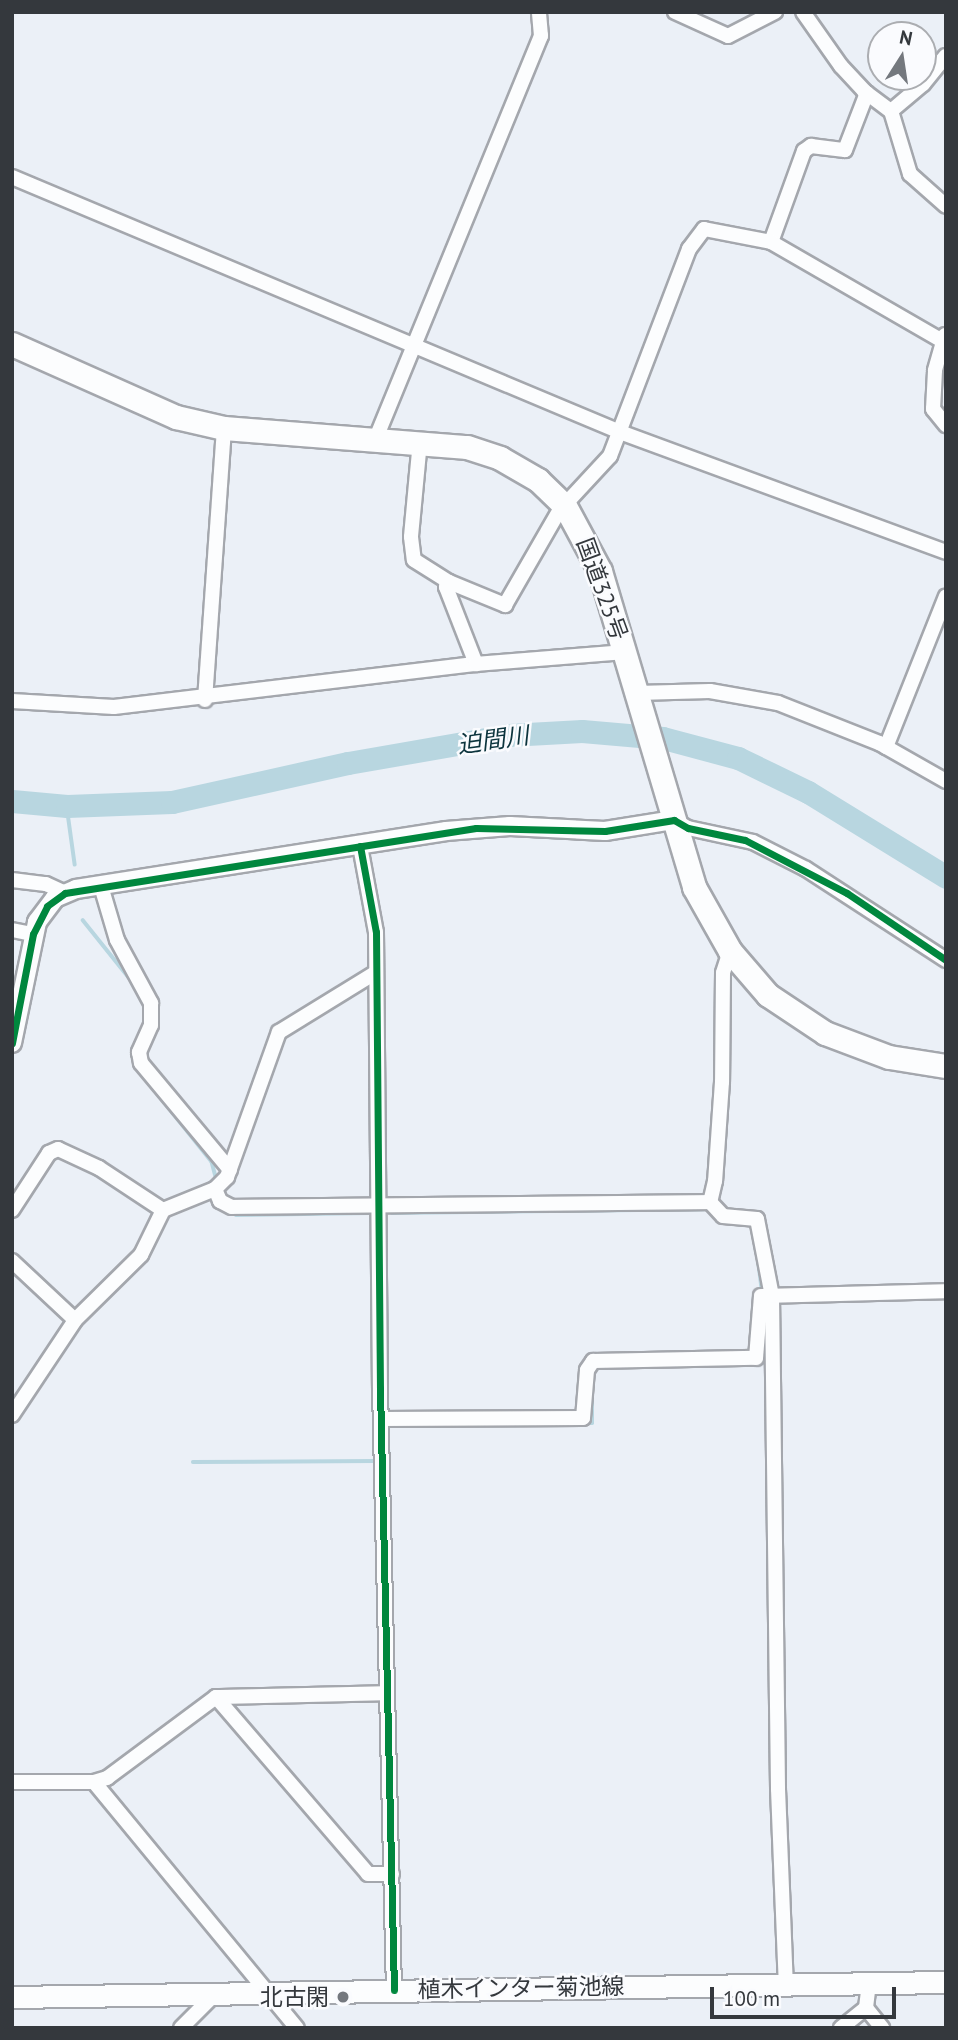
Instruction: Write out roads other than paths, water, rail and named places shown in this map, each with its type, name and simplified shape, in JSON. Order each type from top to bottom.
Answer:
[{"type":"highway","name":"国道325号","points":[[12,344],[134,402],[224,428],[420,441],[467,447],[500,458],[538,480],[565,506],[600,571],[694,887],[730,951],[768,995],[825,1033],[878,1054],[946,1066]]},
{"type":"main road","name":"植木インター菊池線","points":[[12,1997],[946,1982]]},
{"type":"street","points":[[376,438],[541,36],[539,12]]},
{"type":"street","points":[[675,12],[728,36],[775,12]]},
{"type":"street","points":[[803,12],[867,93],[891,111],[910,174],[946,206]]},
{"type":"street","points":[[891,111],[946,56]]},
{"type":"street","points":[[771,242],[804,151],[811,146],[845,150],[867,93]]},
{"type":"street","points":[[12,177],[620,432],[946,552]]},
{"type":"street","points":[[420,441],[411,550],[418,565],[449,582],[505,605],[533,551],[565,506],[610,456],[689,249],[705,229],[771,242],[943,337],[933,409],[946,425]]},
{"type":"street","points":[[205,700],[224,428]]},
{"type":"street","points":[[449,582],[446,587],[475,664]]},
{"type":"street","points":[[886,747],[946,596]]},
{"type":"street","points":[[12,701],[114,707],[205,700],[475,664],[625,652]]},
{"type":"street","points":[[638,698],[710,691],[778,703],[886,747],[946,780]]},
{"type":"street","points":[[12,1043],[16,996],[33,934],[47,906],[65,893],[475,828],[605,831],[674,820],[688,828],[753,842],[806,869],[946,960]]},
{"type":"street","points":[[360,846],[374,907],[381,1419],[394,1990]]},
{"type":"street","points":[[12,880],[46,884],[65,893]]},
{"type":"street","points":[[102,886],[117,940],[151,1003],[152,1025],[139,1052],[141,1063],[230,1170]]},
{"type":"street","points":[[12,930],[33,934]]},
{"type":"street","points":[[710,1202],[722,1082],[723,973],[730,951]]},
{"type":"street","points":[[12,1415],[75,1320],[141,1255],[163,1210],[215,1189],[230,1170],[279,1032],[375,973]]},
{"type":"street","points":[[12,1210],[49,1153],[58,1149],[99,1168],[163,1210]]},
{"type":"street","points":[[215,1189],[220,1201],[232,1207],[710,1202],[723,1216],[757,1219],[772,1296],[778,1788],[786,1985]]},
{"type":"street","points":[[12,1261],[75,1320]]},
{"type":"street","points":[[381,1419],[583,1418],[587,1370],[593,1361],[757,1358],[758,1300],[772,1296],[946,1291]]},
{"type":"street","points":[[12,1783],[94,1782],[107,1778],[216,1698],[387,1693]]},
{"type":"street","points":[[216,1698],[368,1874],[392,1874]]},
{"type":"street","points":[[94,1782],[271,1992],[297,2028]]},
{"type":"street","points":[[841,2028],[866,2008],[869,1983]]},
{"type":"street","points":[[181,2028],[214,1995]]},
{"type":"street","points":[[866,2008],[882,2028]]},
{"type":"waterway","name":"迫間川","points":[[12,801],[67,806],[172,802],[348,763],[509,735],[582,731],[663,738],[738,758],[808,792],[946,877]]},
{"type":"waterway","points":[[67,806],[75,864]]},
{"type":"waterway","points":[[83,920],[131,980]]},
{"type":"waterway","points":[[133,1050],[137,1069]]},
{"type":"waterway","points":[[153,1088],[212,1162],[216,1177]]},
{"type":"waterway","points":[[392,1213],[704,1209]]},
{"type":"waterway","points":[[236,1215],[370,1213]]},
{"type":"waterway","points":[[759,1264],[762,1290]]},
{"type":"waterway","points":[[756,1363],[765,1363],[765,1334]]},
{"type":"waterway","points":[[584,1423],[592,1423],[592,1393]]},
{"type":"waterway","points":[[388,1439],[389,1461]]},
{"type":"waterway","points":[[193,1462],[375,1461]]},
{"type":"place","name":"北古閑","points":[[343,1997]]}]
